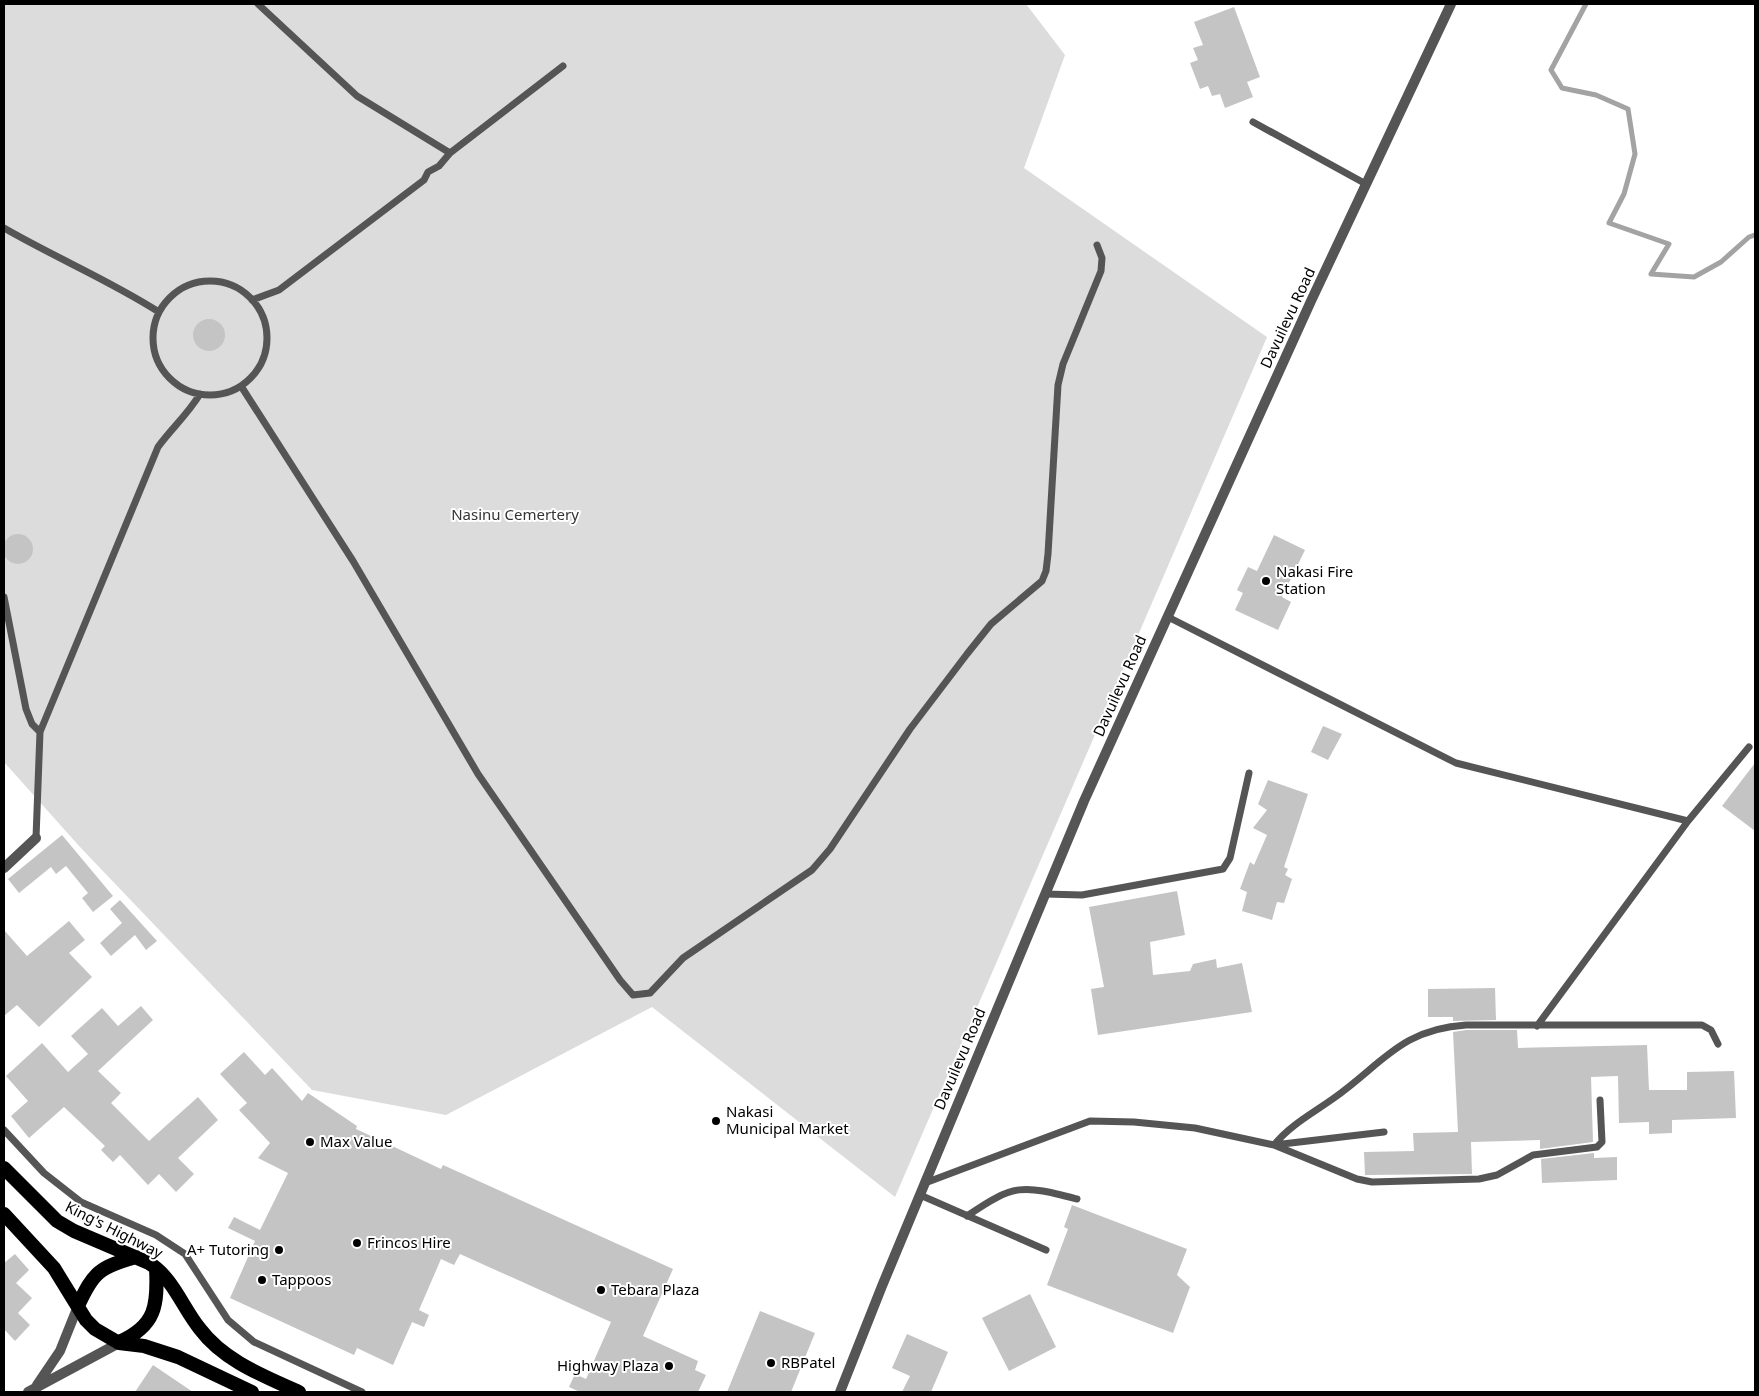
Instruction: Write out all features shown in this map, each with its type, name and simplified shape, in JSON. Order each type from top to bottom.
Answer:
[{"type":"highway","name":"King's Highway","points":[[4,1168],[57,1221],[156,1268],[176,1290],[186,1312],[201,1332],[243,1365],[300,1392]]},
{"type":"highway","points":[[4,1214],[54,1268],[86,1320],[119,1342],[144,1346],[178,1357],[252,1392]]},
{"type":"highway","points":[[78,1306],[94,1276],[107,1266],[136,1257]]},
{"type":"highway","points":[[119,1342],[136,1334],[151,1316],[157,1299],[156,1268]]},
{"type":"street","name":"Davuilevu Road","points":[[840,1392],[1084,800],[1366,184],[1451,4]]},
{"type":"street","points":[[4,868],[36,838]]},
{"type":"street","points":[[32,1389],[60,1351],[78,1306]]},
{"type":"street","points":[[32,1389],[119,1342]]},
{"type":"lane","points":[[258,4],[357,96],[450,153]]},
{"type":"lane","points":[[252,300],[279,290],[418,186],[428,172],[439,166],[450,153],[563,66]]},
{"type":"lane","points":[[1253,122],[1366,184]]},
{"type":"lane","points":[[4,228],[53,256],[113,283],[159,312]]},
{"type":"lane","points":[[241,386],[353,561],[484,782],[620,980],[633,995],[650,992],[683,958],[812,870],[830,849],[910,730],[967,654],[991,624],[1042,581],[1046,571],[1048,554],[1058,385],[1063,364],[1100,271],[1102,258],[1096,245]]},
{"type":"lane","points":[[206,281],[232,286],[252,300],[265,325],[265,353],[256,371],[241,386],[221,394],[200,394],[174,383],[161,368],[153,341],[159,312],[169,299],[182,288],[206,281]]},
{"type":"lane","points":[[36,838],[40,732],[158,447],[171,429],[190,411],[200,394]]},
{"type":"lane","points":[[4,597],[26,709],[32,724],[40,732]]},
{"type":"lane","points":[[1168,617],[1456,763],[1688,821]]},
{"type":"lane","points":[[1537,1026],[1688,821],[1749,747]]},
{"type":"lane","points":[[1045,894],[1082,895],[1223,870],[1230,858],[1249,773]]},
{"type":"lane","points":[[1274,1145],[1294,1126],[1336,1097],[1391,1050],[1421,1034],[1450,1026],[1702,1025],[1711,1030],[1718,1044]]},
{"type":"lane","points":[[925,1183],[1090,1121],[1134,1122],[1195,1128],[1274,1145],[1357,1179],[1372,1182],[1479,1179],[1497,1176],[1533,1155],[1596,1147],[1602,1142],[1600,1100]]},
{"type":"lane","points":[[4,1130],[44,1173],[81,1202],[156,1235],[185,1254],[201,1275],[214,1302],[223,1314],[254,1342],[362,1392]]},
{"type":"lane","points":[[1274,1145],[1384,1132]]},
{"type":"lane","points":[[967,1216],[988,1201],[1012,1190],[1033,1188],[1077,1199]]},
{"type":"lane","points":[[920,1195],[1046,1250]]},
{"type":"green space","name":"Nasinu Cemertery","points":[[4,4],[1026,4],[1065,55],[1024,168],[1267,337],[895,1197],[652,1007],[446,1115],[312,1090],[80,847],[4,762]]},
{"type":"building","points":[[1234,7],[1260,77],[1247,82],[1253,97],[1225,108],[1220,94],[1212,96],[1208,86],[1200,89],[1190,63],[1198,60],[1193,48],[1203,45],[1194,22]]},
{"type":"building","points":[[209,319],[221,323],[225,335],[221,347],[209,351],[197,347],[193,335],[197,323]]},
{"type":"building","points":[[18,534],[28,539],[33,549],[28,559],[18,564],[8,559],[3,549],[8,539]]},
{"type":"building","name":"Nakasi Fire Station","points":[[1274,535],[1305,550],[1282,597],[1291,602],[1278,630],[1235,610],[1243,593],[1237,590],[1248,567],[1257,571]]},
{"type":"building","points":[[1323,726],[1342,734],[1328,760],[1311,752]]},
{"type":"building","points":[[1755,763],[1755,831],[1722,806]]},
{"type":"building","points":[[1268,780],[1308,794],[1284,867],[1288,869],[1285,875],[1292,879],[1284,903],[1277,902],[1272,920],[1242,911],[1247,892],[1240,889],[1250,862],[1254,865],[1267,835],[1253,828],[1267,810],[1258,804]]},
{"type":"building","points":[[62,835],[113,896],[93,912],[82,898],[88,893],[66,866],[56,874],[51,867],[19,893],[8,879]]},
{"type":"building","points":[[1177,891],[1185,935],[1150,942],[1153,975],[1190,971],[1193,964],[1216,959],[1217,968],[1242,963],[1252,1012],[1098,1035],[1091,989],[1104,987],[1089,907]]},
{"type":"building","points":[[120,900],[157,941],[146,950],[135,935],[111,956],[100,943],[122,923],[110,909]]},
{"type":"building","points":[[69,921],[85,940],[69,953],[92,977],[39,1027],[17,1005],[4,1016],[4,930],[27,956]]},
{"type":"building","points":[[1495,988],[1496,1020],[1453,1021],[1453,1017],[1428,1017],[1428,989]]},
{"type":"building","points":[[141,1006],[153,1020],[98,1071],[121,1093],[111,1103],[149,1141],[198,1097],[218,1120],[178,1158],[194,1174],[176,1192],[159,1174],[148,1185],[120,1155],[113,1162],[101,1150],[105,1146],[64,1107],[29,1138],[11,1116],[28,1101],[6,1076],[42,1043],[68,1072],[88,1054],[71,1036],[102,1008],[118,1026]]},
{"type":"building","points":[[1466,1030],[1517,1030],[1518,1048],[1647,1045],[1649,1090],[1687,1090],[1687,1072],[1734,1071],[1736,1118],[1672,1120],[1672,1133],[1649,1134],[1649,1122],[1619,1123],[1618,1076],[1591,1077],[1593,1142],[1540,1149],[1540,1140],[1471,1142],[1472,1174],[1365,1175],[1364,1152],[1414,1151],[1413,1133],[1458,1132],[1453,1032]]},
{"type":"building","points":[[244,1052],[265,1075],[272,1068],[302,1101],[308,1093],[357,1126],[356,1129],[441,1169],[443,1165],[673,1269],[643,1336],[698,1361],[695,1370],[706,1375],[698,1392],[580,1392],[569,1387],[575,1374],[586,1379],[611,1322],[460,1254],[454,1265],[441,1259],[419,1310],[429,1315],[424,1327],[412,1322],[393,1365],[357,1348],[354,1355],[230,1298],[255,1241],[228,1228],[234,1217],[260,1230],[288,1173],[258,1158],[270,1143],[239,1110],[247,1103],[220,1074]]},
{"type":"building","points":[[1594,1153],[1594,1158],[1617,1157],[1617,1180],[1542,1183],[1541,1159]]},
{"type":"building","points":[[1072,1205],[1187,1249],[1177,1275],[1190,1287],[1173,1333],[1047,1285],[1068,1229],[1064,1227]]},
{"type":"building","points":[[15,1254],[29,1270],[16,1283],[32,1298],[18,1313],[30,1325],[15,1341],[4,1329],[4,1263]]},
{"type":"building","points":[[1030,1294],[1056,1347],[1009,1371],[982,1318]]},
{"type":"building","name":"RBPatel","points":[[760,1311],[815,1333],[791,1392],[727,1392]]},
{"type":"building","points":[[907,1334],[948,1352],[931,1392],[902,1392],[910,1376],[892,1368]]},
{"type":"building","points":[[153,1365],[193,1392],[135,1392]]},
{"type":"waterway","points":[[1586,4],[1551,70],[1562,88],[1596,95],[1628,109],[1635,154],[1624,194],[1609,223],[1669,244],[1651,274],[1694,277],[1721,262],[1749,237],[1755,235]]},
{"type":"place","name":"Nakasi Fire Station","points":[[1266,581]]},
{"type":"place","name":"Nakasi Municipal Market","points":[[716,1121]]},
{"type":"place","name":"Max Value","points":[[310,1142]]},
{"type":"place","name":"Frincos Hire","points":[[357,1243]]},
{"type":"place","name":"A+ Tutoring","points":[[279,1250]]},
{"type":"place","name":"Tappoos","points":[[262,1280]]},
{"type":"place","name":"Tebara Plaza","points":[[601,1290]]},
{"type":"place","name":"RBPatel","points":[[771,1363]]},
{"type":"place","name":"Highway Plaza","points":[[669,1366]]}]
